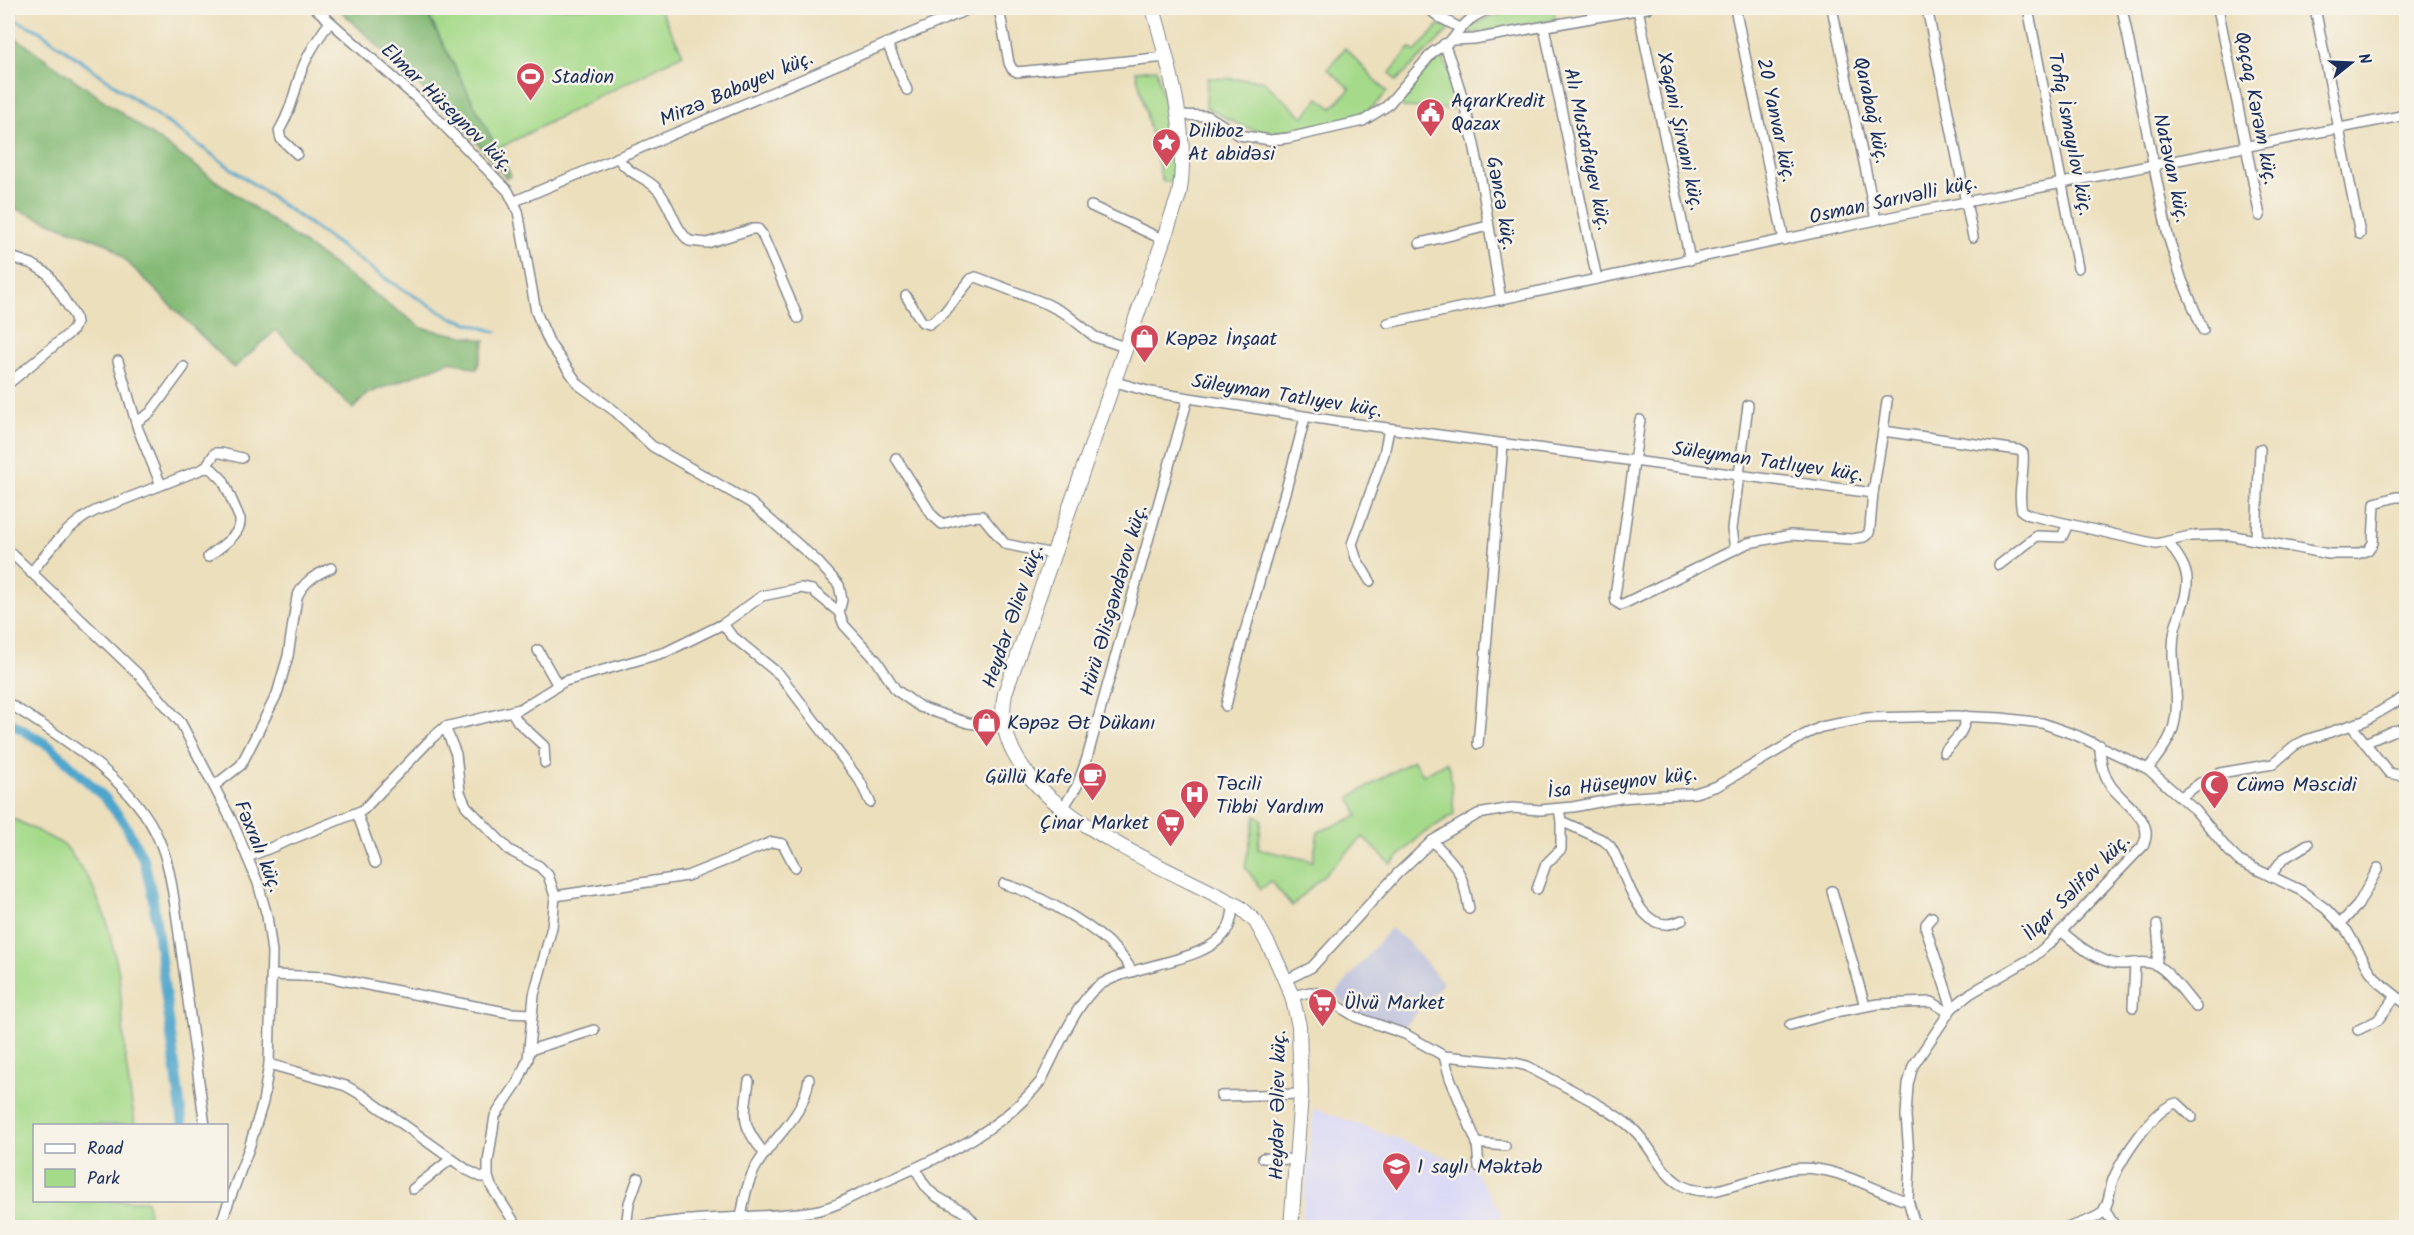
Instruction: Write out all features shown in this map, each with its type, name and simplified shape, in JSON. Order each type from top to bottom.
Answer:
[{"type":"main road","name":"Heydər Əliev küç.","points":[[1153,8],[1178,115],[1183,175],[1179,195],[1112,381],[1005,693],[1004,728],[1011,750],[1020,765],[1063,808],[1125,849],[1234,904],[1256,922],[1286,980],[1298,1018],[1301,1094],[1291,1227]]},
{"type":"street","name":"Elmar Hüseynov küç.","points":[[315,8],[447,128],[515,201],[536,312],[550,344],[570,374],[590,394],[616,412],[652,446],[733,491],[772,520],[839,585],[842,600],[838,612]]},
{"type":"street","name":"Mirzə Babayev küç.","points":[[515,201],[971,8]]},
{"type":"street","points":[[999,8],[1009,63],[1017,72],[1166,57]]},
{"type":"street","points":[[1428,8],[1460,28]]},
{"type":"street","points":[[1178,115],[1208,116],[1239,135],[1270,140],[1363,121],[1387,106],[1426,59],[1448,42],[1475,15],[1495,8]]},
{"type":"street","points":[[1448,42],[1643,8]]},
{"type":"street","name":"Xəqani Şirvani küç.","points":[[1643,8],[1690,260]]},
{"type":"street","name":"20 Yanvar küç.","points":[[1735,8],[1784,240]]},
{"type":"street","name":"Qarabağ küç.","points":[[1832,8],[1876,220]]},
{"type":"street","points":[[1927,8],[1973,237]]},
{"type":"street","name":"Tofiq İsmayılov küç.","points":[[2028,8],[2078,268]]},
{"type":"street","name":"Natəvan küç.","points":[[2122,8],[2152,166],[2173,255],[2203,330]]},
{"type":"street","name":"Qaçaq Kərəm küç.","points":[[2218,8],[2260,216]]},
{"type":"street","points":[[2315,8],[2360,234]]},
{"type":"street","points":[[297,154],[281,139],[279,131],[292,107],[303,67],[330,22]]},
{"type":"street","name":"Alı Mustafayev küç.","points":[[1544,27],[1597,279]]},
{"type":"street","name":"Gəncə küç.","points":[[1448,42],[1468,117],[1501,300]]},
{"type":"street","points":[[887,44],[907,90]]},
{"type":"street","name":"Osman Sarıvəlli küç.","points":[[1388,323],[1876,220],[2406,115]]},
{"type":"street","points":[[618,158],[625,169],[658,190],[674,224],[689,241],[697,244],[708,243],[758,229],[798,318]]},
{"type":"street","points":[[1091,206],[1164,240]]},
{"type":"street","points":[[1420,243],[1488,226]]},
{"type":"street","points":[[8,256],[32,264],[48,274],[75,317],[76,323],[73,330],[8,384]]},
{"type":"street","points":[[906,296],[922,322],[929,324],[944,313],[971,279],[976,277],[1047,304],[1066,314],[1095,337],[1125,347]]},
{"type":"street","points":[[118,361],[136,422],[161,485]]},
{"type":"street","points":[[136,422],[150,413],[184,367]]},
{"type":"street","name":"Süleyman Tatlıyev küç.","points":[[1112,381],[1151,392],[1305,417],[1873,492],[1887,401]]},
{"type":"street","name":"Hürü Əlisgəndərov küç.","points":[[1063,808],[1077,786],[1087,758],[1188,398]]},
{"type":"street","points":[[1735,548],[1732,529],[1748,405]]},
{"type":"street","points":[[1226,706],[1244,627],[1289,483],[1305,417]]},
{"type":"street","points":[[1640,420],[1614,596],[1616,602],[1621,605],[1748,543],[1791,535],[1852,539],[1864,537],[1869,533],[1873,492]]},
{"type":"street","points":[[1370,581],[1356,558],[1352,544],[1384,454],[1389,429]]},
{"type":"street","points":[[1883,431],[2018,450],[2023,453],[2024,461],[2020,503],[2022,511],[2156,544],[2209,534],[2256,539],[2330,554],[2357,554],[2368,550],[2373,543],[2375,503],[2396,497],[2406,497]]},
{"type":"street","points":[[1479,744],[1503,444]]},
{"type":"street","points":[[2256,539],[2260,449]]},
{"type":"street","points":[[205,468],[215,453],[242,458]]},
{"type":"street","points":[[896,458],[932,515],[942,524],[982,516],[1005,544],[1053,554]]},
{"type":"street","points":[[31,573],[67,529],[79,519],[205,468],[212,469],[223,480],[241,525],[237,532],[208,557]]},
{"type":"street","points":[[1999,565],[2037,536],[2062,537],[2068,524]]},
{"type":"street","points":[[2148,769],[2168,741],[2176,712],[2172,648],[2187,592],[2187,578],[2183,565],[2169,543]]},
{"type":"street","name":"Fəxralı küç.","points":[[8,550],[141,677],[181,723],[248,857],[267,916],[272,975],[269,1064],[263,1102],[219,1227]]},
{"type":"street","points":[[214,786],[241,765],[277,694],[288,656],[297,597],[301,589],[312,577],[331,568]]},
{"type":"street","points":[[248,857],[357,813],[370,804],[432,738],[446,728],[512,712],[530,704],[558,684],[582,674],[666,652],[723,624],[762,596],[800,588],[812,590],[838,612],[850,633],[877,661],[896,690],[906,699],[920,707],[968,723],[1004,728]]},
{"type":"street","points":[[723,624],[731,635],[780,675],[860,781],[870,802]]},
{"type":"street","points":[[538,650],[558,684]]},
{"type":"street","points":[[2181,797],[2211,776],[2273,764],[2294,746],[2378,714],[2403,698]]},
{"type":"street","points":[[8,703],[49,729],[122,787],[145,815],[159,840],[171,879],[205,1124]]},
{"type":"street","points":[[512,712],[518,722],[544,746],[545,763]]},
{"type":"street","points":[[1944,752],[1961,734],[1965,727],[1966,716]]},
{"type":"street","name":"İsa Hüseynov küç.","points":[[1286,980],[1312,967],[1397,874],[1432,840],[1478,814],[1491,810],[1558,808],[1620,798],[1695,793],[1708,790],[1804,735],[1837,723],[1867,718],[1966,716],[2042,723],[2100,745],[2148,769],[2196,811],[2239,861],[2302,891],[2326,909],[2340,924],[2370,971],[2406,1004]]},
{"type":"street","points":[[2351,725],[2389,773],[2398,776],[2406,774]]},
{"type":"street","points":[[446,728],[456,754],[459,792],[466,806],[508,850],[539,866],[548,876],[555,896],[552,927],[537,980],[531,1014],[530,1050],[518,1082],[495,1116],[488,1177],[514,1226]]},
{"type":"street","points":[[2365,743],[2392,731],[2406,728]]},
{"type":"street","name":"İlqar Səlifov küç.","points":[[1916,1227],[1908,1200],[1909,1156],[1906,1100],[1913,1066],[1950,1010],[1971,993],[2031,958],[2061,931],[2147,840],[2147,830],[2142,820],[2110,785],[2100,759],[2100,745]]},
{"type":"street","points":[[1537,889],[1546,864],[1561,849],[1561,821],[1558,808]]},
{"type":"street","points":[[357,813],[375,863]]},
{"type":"street","points":[[1561,821],[1603,840],[1610,846],[1632,895],[1641,910],[1648,916],[1664,925],[1673,925],[1682,920]]},
{"type":"street","points":[[1432,840],[1460,871],[1465,883],[1469,909]]},
{"type":"street","points":[[555,896],[687,876],[772,842],[783,844],[795,867]]},
{"type":"street","points":[[2270,876],[2283,859],[2308,844]]},
{"type":"street","points":[[2340,924],[2358,904],[2378,868]]},
{"type":"street","points":[[1004,884],[1039,897],[1090,928],[1124,958],[1132,972]]},
{"type":"street","points":[[1832,891],[1865,1006]]},
{"type":"street","points":[[632,1227],[822,1209],[959,1148],[986,1131],[1033,1091],[1041,1081],[1084,1000],[1106,980],[1187,955],[1219,939],[1226,932],[1232,920],[1234,904]]},
{"type":"street","points":[[1932,917],[1926,924],[1926,929],[1950,1010]]},
{"type":"street","points":[[2156,965],[2159,948],[2157,925]]},
{"type":"street","points":[[2061,931],[2081,948],[2098,958],[2117,964],[2156,965],[2196,1007]]},
{"type":"street","points":[[2133,1007],[2135,963]]},
{"type":"street","points":[[272,975],[327,977],[510,1013],[531,1014]]},
{"type":"street","points":[[1292,996],[1310,992],[1317,993],[1356,1017],[1405,1034],[1444,1056],[1527,1066],[1622,1120],[1646,1142],[1668,1175],[1678,1184],[1689,1188],[1706,1192],[1718,1190],[1791,1168],[1804,1167],[1843,1175],[1900,1199],[1908,1200]]},
{"type":"street","points":[[2358,1030],[2378,1020],[2396,996]]},
{"type":"street","points":[[1790,1025],[1865,1006],[1922,1001],[1932,1002],[1950,1010]]},
{"type":"street","points":[[530,1050],[594,1030]]},
{"type":"street","points":[[1444,1056],[1450,1078],[1477,1143],[1479,1167]]},
{"type":"street","points":[[269,1064],[346,1086],[467,1170],[481,1177],[488,1177]]},
{"type":"street","points":[[741,1218],[750,1177],[799,1110],[806,1097],[809,1079]]},
{"type":"street","points":[[749,1081],[744,1118],[751,1137],[765,1154]]},
{"type":"street","points":[[1221,1096],[1301,1094]]},
{"type":"street","points":[[2067,1227],[2100,1214],[2121,1164],[2145,1129],[2160,1112],[2170,1104],[2177,1103],[2192,1117]]},
{"type":"street","points":[[1477,1143],[1505,1146]]},
{"type":"street","points":[[1263,1158],[1297,1160]]},
{"type":"street","points":[[413,1189],[451,1159]]},
{"type":"street","points":[[916,1169],[929,1191],[960,1208],[973,1219],[977,1227]]},
{"type":"street","points":[[626,1227],[629,1203],[638,1178]]},
{"type":"street","points":[[2104,1209],[2116,1227]]},
{"type":"shaded area","points":[[1390,928],[1407,941],[1443,983],[1405,1026],[1356,1012],[1335,995]]},
{"type":"shaded area","name":"1 saylı Məktəb","points":[[1314,1108],[1472,1167],[1503,1215],[1490,1227],[1301,1227]]},
{"type":"green space","points":[[338,8],[424,8],[511,176],[506,178],[471,135]]},
{"type":"green space","name":"Stadion","points":[[451,8],[659,8],[683,54],[497,149],[430,18]]},
{"type":"green space","points":[[1529,8],[1553,8],[1556,20],[1470,33],[1469,27],[1488,18]]},
{"type":"green space","points":[[1440,24],[1450,29],[1396,81],[1390,73],[1410,48],[1415,52]]},
{"type":"green space","points":[[8,32],[422,328],[485,340],[477,369],[451,361],[367,394],[353,409],[276,330],[234,368],[110,245],[8,206]]},
{"type":"green space","points":[[1345,48],[1387,92],[1373,107],[1359,115],[1302,129],[1266,132],[1242,126],[1206,107],[1207,78],[1262,80],[1303,117],[1319,98],[1332,108],[1350,89],[1328,69]]},
{"type":"green space","points":[[1442,55],[1452,78],[1459,105],[1452,109],[1403,107],[1401,103],[1423,72]]},
{"type":"green space","points":[[1156,69],[1171,139],[1172,182],[1162,181],[1136,71]]},
{"type":"green space","points":[[1413,760],[1423,775],[1446,762],[1450,768],[1454,814],[1422,834],[1391,864],[1363,837],[1292,906],[1271,881],[1261,889],[1245,867],[1255,816],[1262,820],[1258,849],[1313,861],[1318,832],[1358,816],[1350,797]]},
{"type":"green space","points":[[8,816],[65,845],[90,881],[106,919],[119,973],[126,1064],[135,1124],[33,1124],[33,1202],[147,1202],[149,1215],[141,1227],[8,1227]]},
{"type":"waterway","points":[[8,16],[39,31],[389,281],[450,317],[496,332]]},
{"type":"waterway","points":[[8,721],[51,747],[105,798],[125,824],[144,860],[153,899],[183,1124]]},
{"type":"place","name":"Stadion","points":[[531,102]]},
{"type":"place","name":"AqrarKredit Qazax","points":[[1430,138]]},
{"type":"place","name":"Diliboz At abidəsi","points":[[1167,168]]},
{"type":"place","name":"Kəpəz İnşaat","points":[[1144,364]]},
{"type":"place","name":"Kəpəz Ət Dükanı","points":[[986,748]]},
{"type":"place","name":"Güllü Kafe","points":[[1093,802]]},
{"type":"place","name":"Cümə Məscidi","points":[[2215,810]]},
{"type":"place","name":"Təcili Tibbi Yardım","points":[[1195,820]]},
{"type":"place","name":"Çinar Market","points":[[1170,848]]},
{"type":"place","name":"Ülvü Market","points":[[1323,1028]]},
{"type":"place","name":"1 saylı Məktəb","points":[[1396,1192]]}]
